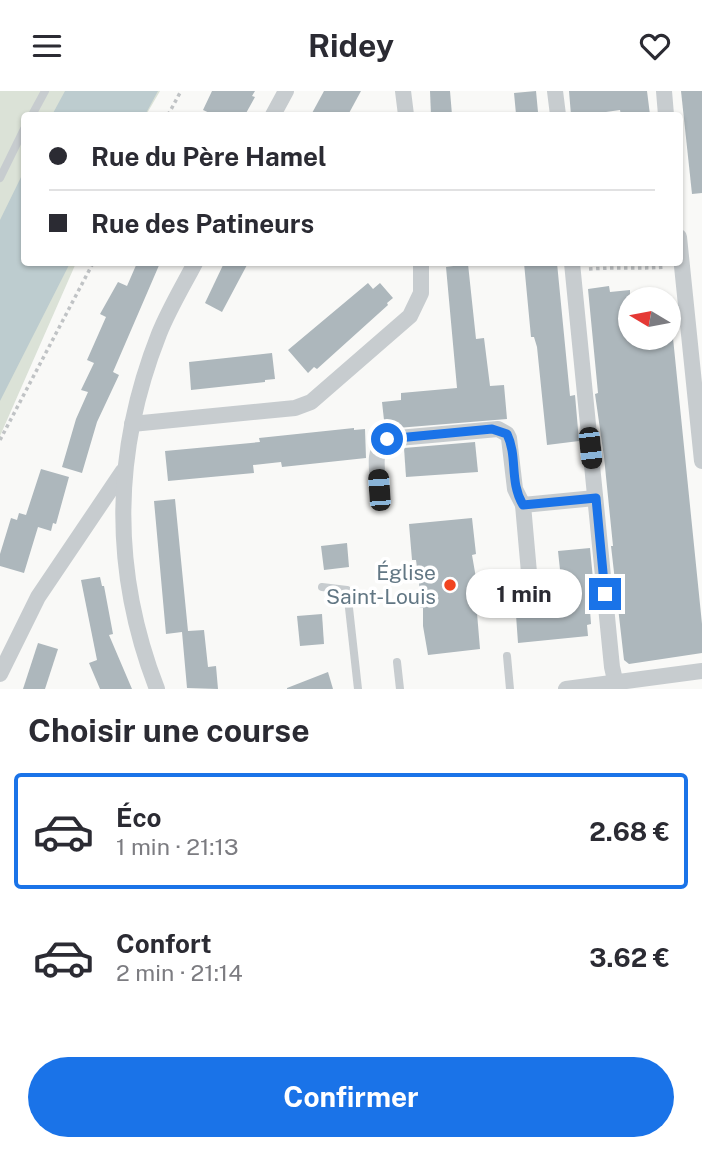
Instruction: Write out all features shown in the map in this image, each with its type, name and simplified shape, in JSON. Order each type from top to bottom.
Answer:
[{"type":"street","points":[[275,112],[286,91]]},
{"type":"street","points":[[404,91],[406,112]]},
{"type":"street","points":[[555,91],[558,112]]},
{"type":"street","points":[[664,91],[667,112]]},
{"type":"street","points":[[157,689],[142,647],[132,605],[123,526],[124,469],[132,424],[159,333],[193,266]]},
{"type":"street","points":[[132,424],[295,408],[311,402],[410,316],[421,293],[421,266]]},
{"type":"street","points":[[682,266],[702,461]]},
{"type":"street","points":[[573,267],[615,685]]},
{"type":"street","points":[[379,490],[376,454],[380,444],[387,439],[498,429],[507,434],[511,443],[515,489],[523,505],[531,595]]},
{"type":"street","points":[[0,674],[37,597],[124,469]]},
{"type":"street","points":[[523,505],[596,498]]},
{"type":"street","points":[[566,689],[615,685],[702,671]]},
{"type":"lane","points":[[34,112],[45,91]]},
{"type":"lane","points":[[0,178],[21,135]]},
{"type":"lane","points":[[322,587],[348,590],[358,689]]},
{"type":"lane","points":[[507,656],[510,689]]},
{"type":"lane","points":[[397,662],[400,689]]},
{"type":"path","points":[[170,112],[181,91]]},
{"type":"path","points":[[0,440],[91,266]]},
{"type":"path","points":[[573,267],[619,266],[630,269],[669,266]]},
{"type":"shaded area","points":[[0,91],[160,91],[148,112],[21,112],[21,266],[75,266],[0,436]]},
{"type":"shaded area","points":[[65,91],[158,91],[147,112],[54,112]]},
{"type":"shaded area","points":[[21,177],[21,266],[68,266],[0,401],[0,220]]},
{"type":"building","points":[[212,91],[255,91],[252,96],[255,97],[247,112],[203,110]]},
{"type":"building","points":[[324,91],[361,91],[350,112],[313,112]]},
{"type":"building","points":[[430,91],[450,91],[452,112],[431,112]]},
{"type":"building","points":[[536,91],[538,112],[516,112],[514,93]]},
{"type":"building","points":[[569,91],[647,91],[650,112],[571,112]]},
{"type":"building","points":[[681,91],[702,91],[702,193],[692,194]]},
{"type":"building","points":[[136,266],[159,266],[113,372],[119,375],[97,422],[82,473],[62,467],[76,419],[88,392],[81,390],[94,363],[87,360],[106,317],[100,314],[118,282],[127,286]]},
{"type":"building","points":[[223,266],[246,266],[222,312],[205,303]]},
{"type":"building","points":[[468,266],[476,339],[484,338],[490,386],[504,385],[507,419],[385,429],[382,402],[401,400],[401,393],[457,388],[446,267]]},
{"type":"building","points":[[524,266],[557,266],[570,396],[575,395],[579,441],[547,445],[537,347],[534,337],[531,337]]},
{"type":"building","points":[[368,283],[373,289],[380,283],[393,298],[317,369],[314,367],[308,373],[288,350]]},
{"type":"building","points":[[609,286],[610,292],[618,291],[618,350],[674,350],[702,624],[702,653],[629,664],[624,660],[604,457],[595,394],[598,393],[588,289]]},
{"type":"building","points":[[272,353],[275,379],[191,390],[189,362]]},
{"type":"building","points":[[365,429],[366,458],[282,467],[281,462],[253,465],[254,473],[168,481],[165,451],[260,442],[259,438]]},
{"type":"building","points":[[475,442],[478,472],[406,477],[404,448]]},
{"type":"building","points":[[41,469],[69,477],[56,524],[53,523],[51,531],[38,527],[24,573],[0,566],[0,554],[11,518],[17,520],[19,513],[26,515]]},
{"type":"building","points":[[175,499],[188,631],[204,630],[208,667],[216,666],[218,689],[187,688],[182,632],[166,634],[154,501]]},
{"type":"building","name":"Église Saint-Louis","points":[[472,518],[476,554],[472,555],[480,601],[477,613],[480,649],[428,655],[423,608],[419,607],[416,560],[412,560],[409,524]]},
{"type":"building","points":[[347,543],[349,567],[324,570],[321,546]]},
{"type":"building","points":[[590,548],[596,610],[590,610],[588,636],[518,643],[516,615],[549,611],[548,608],[560,606],[558,551]]},
{"type":"building","points":[[100,577],[113,634],[109,635],[132,689],[100,689],[89,663],[97,660],[81,580]]},
{"type":"building","points":[[322,614],[324,644],[300,646],[297,616]]},
{"type":"building","points":[[38,643],[58,649],[45,689],[23,689]]},
{"type":"building","points":[[328,672],[333,689],[287,689],[287,688]]},
{"type":"place","name":"Église Saint-Louis","points":[[450,585]]},
{"type":"route","points":[[387,439],[492,429],[507,434],[511,443],[515,489],[523,505],[596,498],[605,594]]}]
